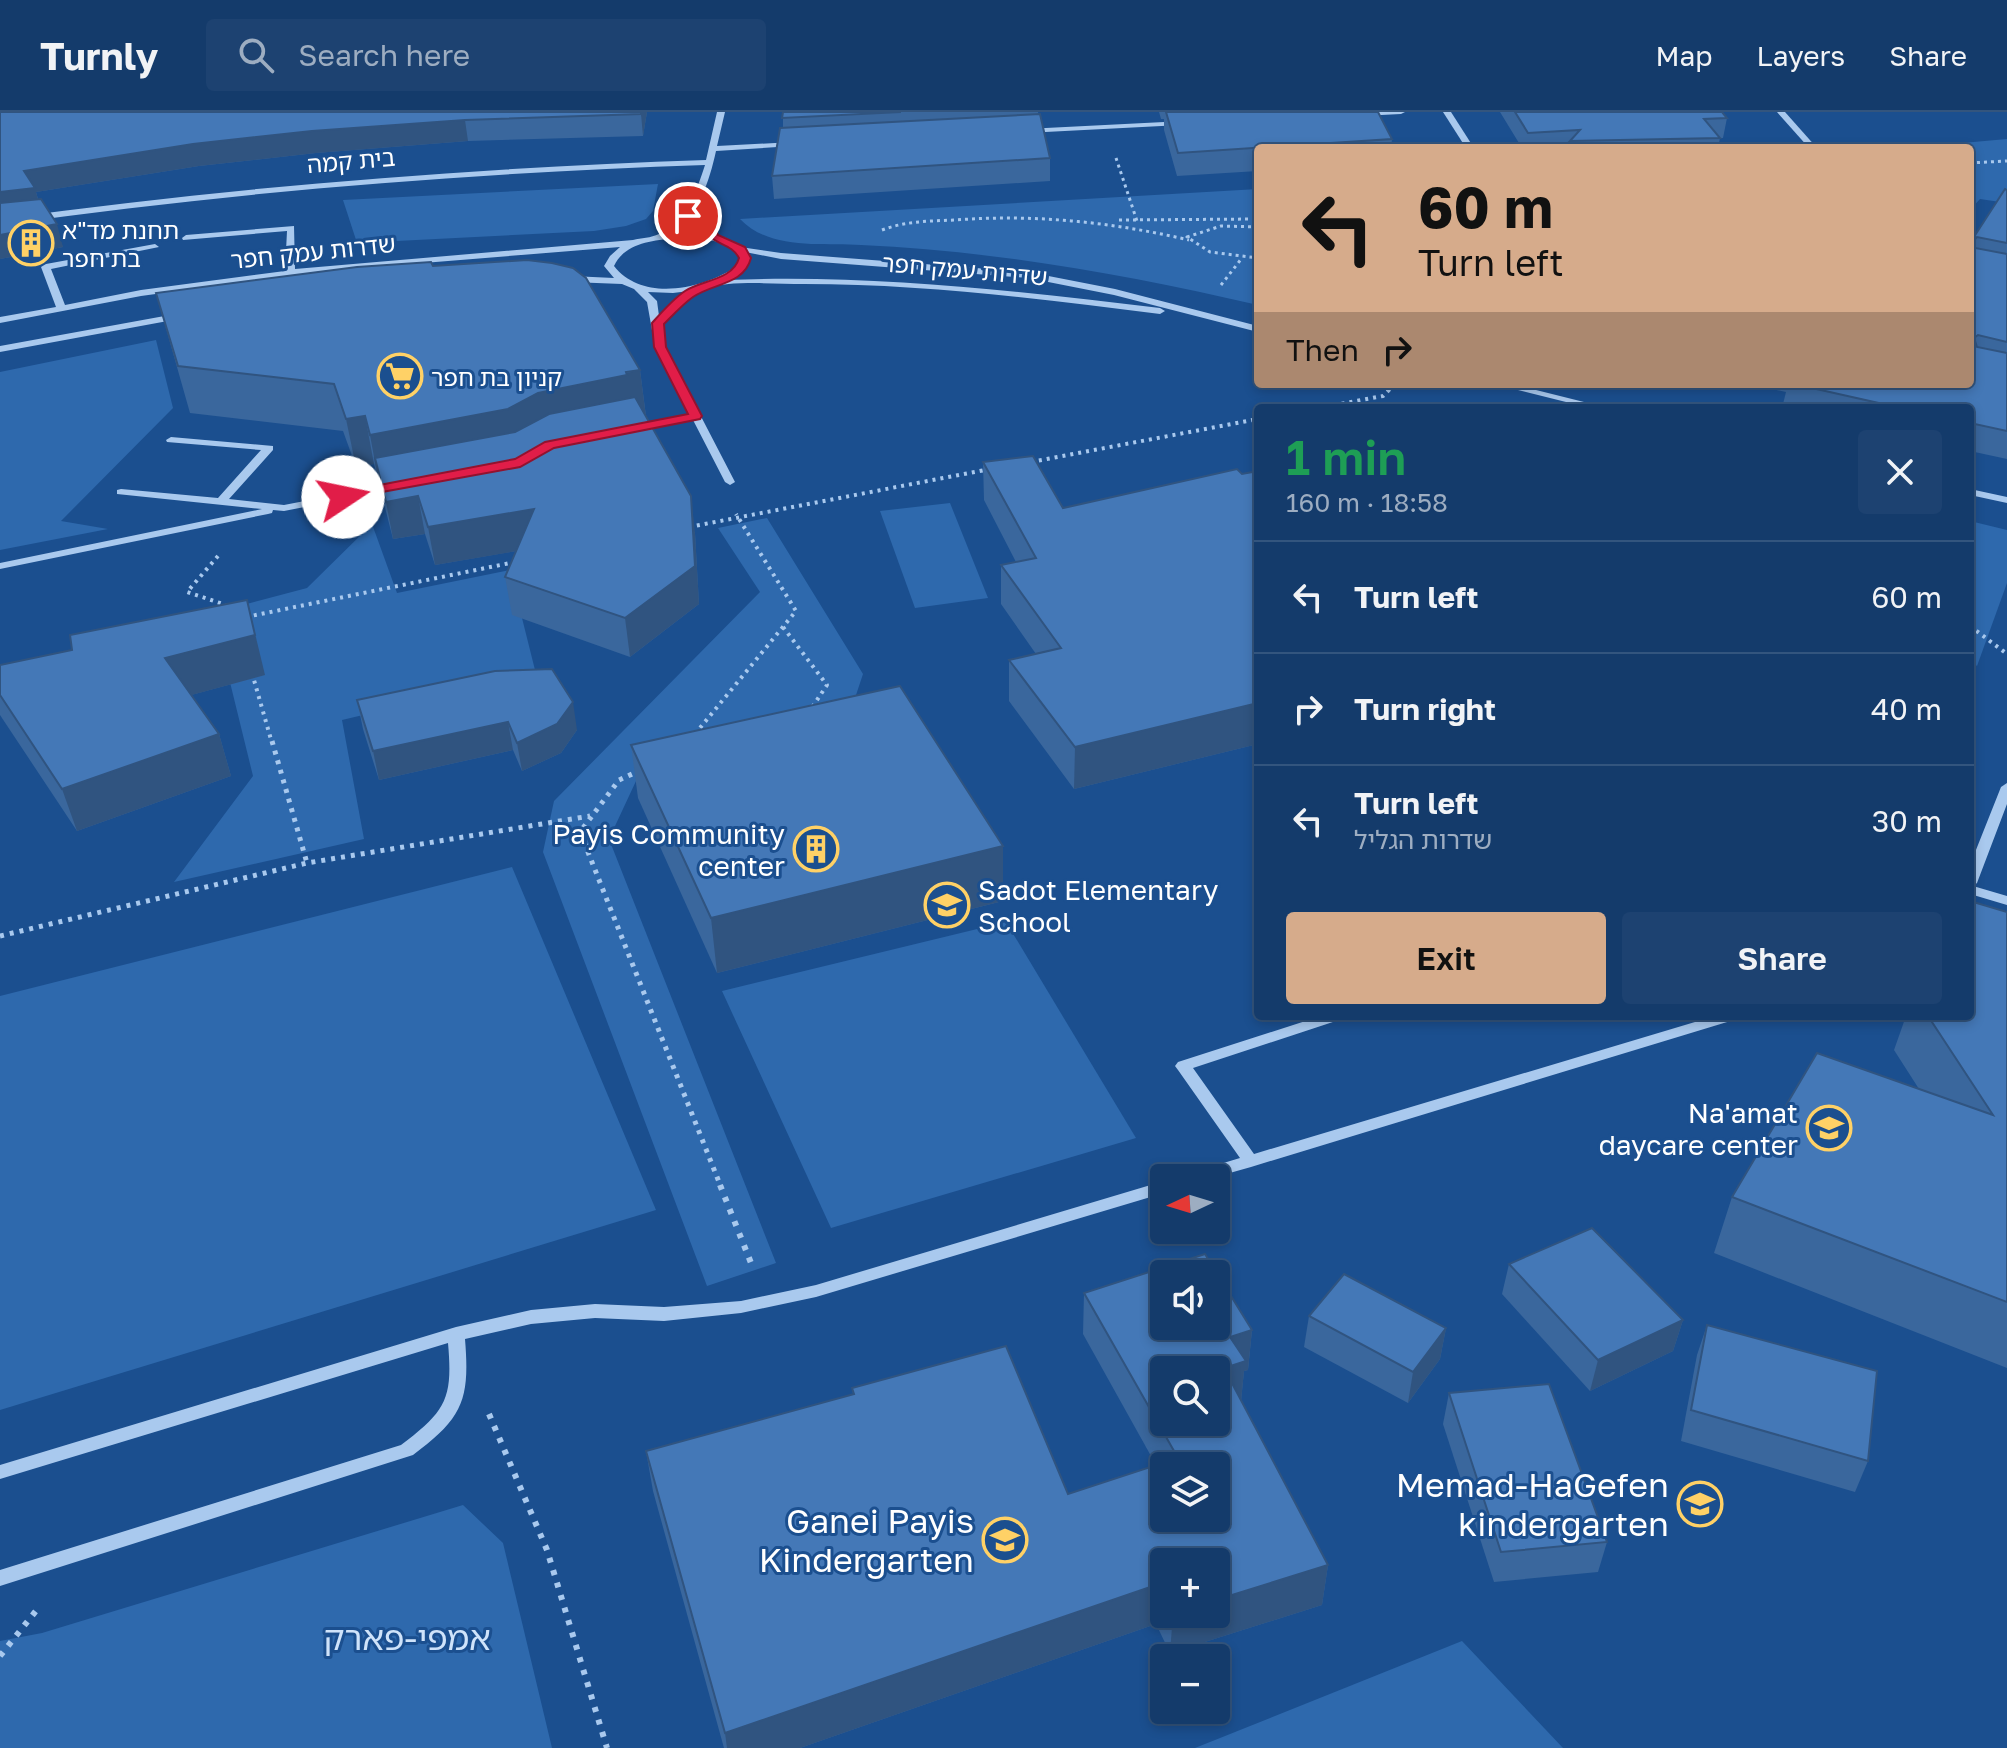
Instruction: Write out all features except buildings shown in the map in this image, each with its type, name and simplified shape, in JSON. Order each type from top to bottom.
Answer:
[{"type":"street","points":[[661,236],[676,228],[697,204],[721,112]]},
{"type":"street","points":[[1107,112],[1110,126]]},
{"type":"street","points":[[1355,114],[1401,112]]},
{"type":"street","points":[[1447,112],[1467,144]]},
{"type":"street","points":[[1781,112],[1809,144]]},
{"type":"street","points":[[1018,132],[1187,123]]},
{"type":"street","points":[[711,149],[803,144]]},
{"type":"street","name":"בית קמה","points":[[0,222],[150,201],[397,176],[708,162]]},
{"type":"street","points":[[697,204],[700,215]]},
{"type":"street","points":[[705,225],[714,237]]},
{"type":"street","points":[[186,238],[291,228],[290,272]]},
{"type":"street","points":[[661,236],[714,237]]},
{"type":"street","name":"שדרות עמק חפר","points":[[0,320],[290,272],[634,243],[661,236]]},
{"type":"street","name":"שדרות עמק חפר","points":[[714,237],[741,249],[1028,275],[1115,292],[1254,328]]},
{"type":"street","points":[[622,281],[609,266],[612,258],[634,243]]},
{"type":"street","points":[[61,308],[46,267],[155,247]]},
{"type":"street","points":[[658,323],[677,303],[743,266],[745,258],[741,249]]},
{"type":"street","points":[[560,279],[622,281]]},
{"type":"street","name":"שדרות עמק חפר","points":[[622,281],[636,286],[674,290],[775,279],[878,281],[994,291],[1207,317]]},
{"type":"street","points":[[636,286],[652,301],[660,347],[730,482]]},
{"type":"street","points":[[0,349],[194,314]]},
{"type":"street","points":[[1516,388],[1586,404]]},
{"type":"street","points":[[623,431],[696,416]]},
{"type":"street","points":[[171,440],[269,448],[221,502]]},
{"type":"street","points":[[0,566],[416,482]]},
{"type":"street","points":[[121,492],[284,508]]},
{"type":"street","points":[[1974,493],[2007,500]]},
{"type":"street","points":[[1974,873],[2007,787]]},
{"type":"street","points":[[1974,891],[2007,901]]},
{"type":"street","points":[[1251,1161],[1183,1066],[1325,1020]]},
{"type":"street","points":[[1230,1167],[1719,1020]]},
{"type":"street","points":[[0,1472],[456,1334],[531,1317],[595,1311],[664,1314],[766,1302],[816,1291],[1150,1191]]},
{"type":"street","points":[[0,1578],[407,1450],[439,1428],[456,1399],[459,1370],[456,1334]]},
{"type":"path","points":[[1110,126],[1110,143],[1137,221]]},
{"type":"path","points":[[1974,163],[2007,161]]},
{"type":"path","points":[[845,260],[865,238],[890,227],[995,216],[1137,221],[1254,219]]},
{"type":"path","points":[[1092,219],[1189,240],[1206,251],[1254,257]]},
{"type":"path","points":[[1189,240],[1187,237],[1198,230],[1219,226],[1254,227]]},
{"type":"path","points":[[1340,404],[1383,396],[1391,388]]},
{"type":"path","points":[[1028,462],[1254,420]]},
{"type":"path","points":[[674,530],[997,468]]},
{"type":"path","points":[[706,735],[691,739],[796,611],[736,517],[730,482]]},
{"type":"path","points":[[255,514],[187,592],[233,607],[236,619],[517,562]]},
{"type":"path","points":[[783,627],[827,685],[808,713]]},
{"type":"path","points":[[1974,629],[2007,654]]},
{"type":"path","points":[[250,665],[307,863]]},
{"type":"path","points":[[644,768],[619,780],[580,832],[766,1302]]},
{"type":"path","points":[[0,936],[307,863],[592,815]]},
{"type":"path","points":[[486,1406],[547,1550],[607,1748]]},
{"type":"green space","points":[[2007,139],[2007,203],[1980,199],[1974,206],[1974,144],[1951,144]]},
{"type":"green space","points":[[658,184],[653,211],[646,219],[594,231],[357,243],[343,200]]},
{"type":"green space","points":[[1254,189],[1254,304],[1110,274],[1011,259],[911,248],[797,243],[766,236],[740,219]]},
{"type":"green space","points":[[156,340],[173,408],[61,521],[108,529],[0,550],[0,372]]},
{"type":"green space","points":[[950,503],[988,598],[915,608],[880,511]]},
{"type":"green space","points":[[767,518],[863,674],[845,728],[636,781],[609,839],[776,1263],[707,1286],[543,852],[554,801],[760,592],[718,528]]},
{"type":"green space","points":[[1974,522],[2007,530],[2007,583],[1977,666],[1974,663]]},
{"type":"green space","points":[[372,524],[397,593],[510,570],[536,674],[342,720],[364,839],[174,882],[253,776],[213,613],[307,588]]},
{"type":"green space","points":[[512,867],[656,1210],[0,1410],[0,996]]},
{"type":"green space","points":[[1006,922],[1136,1138],[831,1228],[722,991]]},
{"type":"green space","name":"אמפי-פארק","points":[[463,1505],[503,1543],[552,1748],[0,1748],[0,1641],[42,1633]]},
{"type":"green space","points":[[1462,1641],[1563,1748],[1195,1748]]},
{"type":"place","name":"תחנת מד\"א בת חפר","points":[[31,243]]},
{"type":"place","name":"קניון בת חפר","points":[[400,376]]},
{"type":"place","name":"Payis Community center","points":[[816,849]]},
{"type":"place","name":"Sadot Elementary School","points":[[947,905]]},
{"type":"place","name":"Na'amat daycare center","points":[[1829,1128]]},
{"type":"place","name":"Memad-HaGefen kindergarten","points":[[1700,1504]]},
{"type":"place","name":"Ganei Payis Kindergarten","points":[[1005,1540]]},
{"type":"route","points":[[343,497],[520,463],[550,445],[696,416],[660,347],[658,323],[689,294],[734,275],[743,266],[745,258],[741,249],[714,237],[705,225],[697,204],[688,216]]}]
